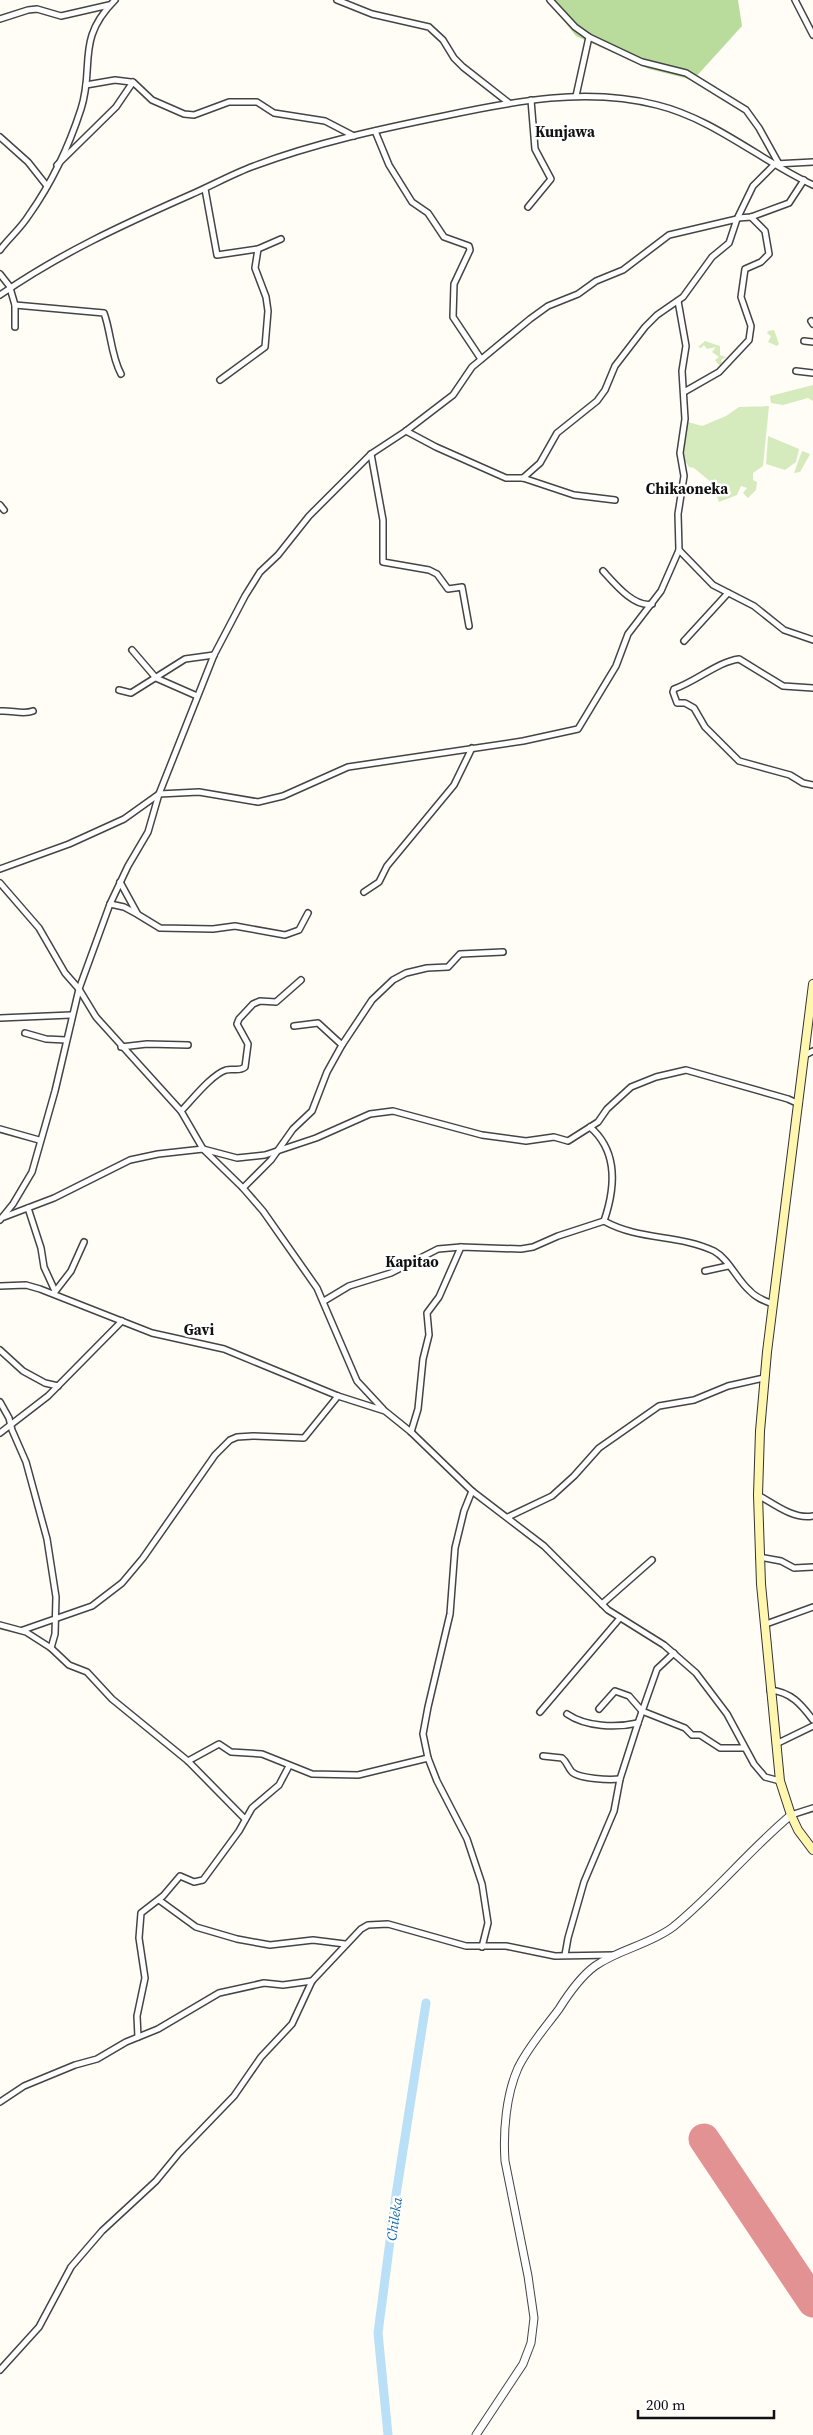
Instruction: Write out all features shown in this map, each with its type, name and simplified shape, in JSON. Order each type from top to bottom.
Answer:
[{"type":"main road","points":[[813,984],[764,1378],[758,1495],[759,1557],[780,1781],[798,1830],[813,1850]]},
{"type":"street","points":[[0,250],[29,215],[47,186],[57,165],[81,109],[86,85],[89,39],[109,5],[114,0]]},
{"type":"street","points":[[337,0],[372,14],[429,27],[443,40],[449,51],[463,67],[509,102]]},
{"type":"street","points":[[550,0],[575,27],[589,36],[642,62],[686,73],[746,110],[759,128],[777,164]]},
{"type":"street","points":[[796,0],[813,35]]},
{"type":"street","points":[[0,19],[28,10],[37,9],[61,16],[109,5]]},
{"type":"street","points":[[576,96],[589,36]]},
{"type":"street","points":[[86,85],[115,80],[134,82],[152,100],[184,114],[194,115],[229,102],[257,102],[274,113],[325,121],[354,136]]},
{"type":"street","points":[[57,165],[116,107],[131,82]]},
{"type":"street","points":[[0,295],[104,234],[253,166],[354,136],[509,102],[576,96],[645,102],[674,110],[706,125],[813,185]]},
{"type":"street","points":[[528,207],[551,179],[535,150],[531,100]]},
{"type":"street","points":[[375,131],[388,165],[412,202],[428,213],[444,237],[469,246],[470,250],[454,284],[453,317],[481,359]]},
{"type":"street","points":[[0,137],[28,162],[47,186]]},
{"type":"street","points":[[523,478],[544,458],[555,435],[597,401],[618,362],[645,327],[657,315],[678,301],[697,281],[712,257],[729,243],[753,186],[777,164],[813,162]]},
{"type":"street","points":[[2,1219],[32,1172],[55,1091],[78,989],[110,904],[148,832],[159,794],[214,655],[260,572],[278,556],[309,516],[370,454],[406,432],[453,395],[459,383],[481,359],[548,306],[578,294],[596,281],[623,270],[669,235],[738,219],[751,218],[789,203],[804,180]]},
{"type":"street","points":[[205,188],[217,255],[258,249],[281,240]]},
{"type":"street","points":[[684,392],[714,375],[749,340],[751,326],[741,297],[745,269],[761,262],[769,254],[765,231],[751,218]]},
{"type":"street","points":[[220,380],[265,347],[268,311],[266,297],[255,268],[258,249]]},
{"type":"street","points":[[0,274],[10,288],[15,305],[15,327]]},
{"type":"street","points":[[0,868],[69,844],[124,819],[159,794],[199,792],[258,802],[283,796],[348,767],[529,740],[578,729],[616,666],[628,634],[652,604],[666,581],[678,550],[678,514],[684,476],[680,453],[685,419],[682,371],[686,346],[678,301]]},
{"type":"street","points":[[15,305],[77,312],[103,312],[121,374]]},
{"type":"street","points":[[804,341],[813,342]]},
{"type":"street","points":[[796,371],[813,372]]},
{"type":"street","points":[[406,432],[506,478],[523,478],[574,494],[616,500]]},
{"type":"street","points":[[370,454],[383,520],[383,562],[429,570],[436,574],[443,586],[448,589],[462,588],[469,626]]},
{"type":"street","points":[[678,550],[708,580],[754,606],[784,630],[813,640]]},
{"type":"street","points":[[603,571],[636,601],[644,605],[652,604]]},
{"type":"street","points":[[684,641],[728,593]]},
{"type":"street","points":[[132,650],[156,678],[197,696]]},
{"type":"street","points":[[119,690],[131,693],[185,659],[214,655]]},
{"type":"street","points":[[813,688],[783,686],[738,659],[716,666],[697,680],[674,689],[673,692],[677,703],[685,703],[694,708],[706,727],[739,761],[790,775],[813,785]]},
{"type":"street","points":[[0,711],[13,710],[22,714],[33,711]]},
{"type":"street","points":[[364,892],[382,878],[387,866],[454,785],[472,748]]},
{"type":"street","points":[[120,882],[138,914]]},
{"type":"street","points":[[0,883],[39,928],[65,973],[78,989],[96,1018],[181,1111],[203,1149],[243,1188],[286,1244],[324,1301],[357,1380],[385,1411],[411,1432],[472,1491],[544,1546],[602,1604],[674,1653],[696,1673],[718,1701],[754,1764],[765,1777],[780,1781]]},
{"type":"street","points":[[110,904],[138,914],[160,928],[212,929],[234,926],[285,935],[300,930],[308,913]]},
{"type":"street","points":[[243,1188],[278,1152],[293,1129],[312,1111],[328,1072],[342,1045],[372,1000],[393,980],[417,970],[448,967],[460,954],[503,952]]},
{"type":"street","points":[[181,1111],[203,1088],[226,1070],[242,1069],[245,1067],[248,1044],[238,1024],[246,1011],[260,1001],[276,1002],[301,980]]},
{"type":"street","points":[[0,1018],[71,1016]]},
{"type":"street","points":[[294,1026],[318,1023],[342,1045]]},
{"type":"street","points":[[25,1032],[46,1039],[66,1040]]},
{"type":"street","points":[[122,1047],[146,1044],[188,1045]]},
{"type":"street","points":[[805,1055],[813,1051]]},
{"type":"street","points":[[2,1219],[54,1198],[130,1160],[158,1154],[203,1149],[237,1158],[278,1152],[379,1111],[393,1111],[482,1135],[526,1140],[554,1137],[568,1142],[598,1122],[607,1109],[631,1087],[656,1077],[686,1070],[788,1099],[799,1104]]},
{"type":"street","points":[[598,1122],[598,1134],[613,1168],[610,1202],[604,1221]]},
{"type":"street","points":[[590,1127],[598,1134]]},
{"type":"street","points":[[0,1128],[40,1140]]},
{"type":"street","points":[[28,1208],[41,1248],[44,1267],[54,1293]]},
{"type":"street","points":[[324,1301],[348,1286],[392,1273],[433,1251],[448,1247],[503,1250],[534,1247],[558,1236],[604,1221],[620,1229],[651,1237],[690,1242],[715,1252],[750,1292],[773,1304]]},
{"type":"street","points":[[54,1293],[71,1271],[84,1242]]},
{"type":"street","points":[[411,1432],[418,1409],[424,1354],[429,1335],[427,1313],[439,1297],[461,1247]]},
{"type":"street","points":[[704,1271],[728,1266]]},
{"type":"street","points":[[0,1286],[26,1285],[54,1293],[168,1338],[224,1349],[338,1396],[385,1411]]},
{"type":"street","points":[[0,1432],[36,1406],[58,1386],[122,1321]]},
{"type":"street","points":[[0,1350],[23,1371],[58,1386]]},
{"type":"street","points":[[508,1517],[552,1496],[574,1476],[599,1448],[659,1406],[694,1400],[728,1386],[764,1378]]},
{"type":"street","points":[[22,1630],[96,1604],[128,1576],[144,1557],[198,1478],[226,1443],[237,1437],[304,1438],[338,1396]]},
{"type":"street","points":[[0,1402],[26,1462],[47,1539],[55,1587],[55,1634],[51,1648]]},
{"type":"street","points":[[472,1491],[464,1511],[455,1548],[450,1614],[424,1727],[424,1741],[437,1781],[467,1839],[482,1884],[488,1923],[482,1947]]},
{"type":"street","points":[[758,1495],[789,1512],[803,1517],[813,1516]]},
{"type":"street","points":[[759,1557],[781,1561],[794,1568],[813,1567]]},
{"type":"street","points":[[602,1604],[652,1560]]},
{"type":"street","points":[[766,1624],[813,1606]]},
{"type":"street","points":[[540,1712],[620,1618]]},
{"type":"street","points":[[0,1625],[22,1630],[51,1648],[69,1665],[87,1672],[112,1699],[188,1761],[245,1819]]},
{"type":"street","points":[[565,1955],[580,1895],[614,1811],[620,1779],[657,1669],[674,1653]]},
{"type":"street","points":[[770,1690],[787,1693],[801,1705],[813,1720]]},
{"type":"street","points":[[599,1708],[615,1691],[629,1696],[642,1711],[685,1728],[692,1735],[700,1735],[720,1748],[744,1748]]},
{"type":"street","points":[[567,1714],[579,1722],[618,1727],[638,1723]]},
{"type":"street","points":[[776,1744],[813,1726]]},
{"type":"street","points":[[188,1761],[219,1744],[231,1752],[262,1754],[312,1774],[348,1776],[372,1773],[428,1758]]},
{"type":"street","points":[[543,1756],[562,1758],[571,1771],[582,1775],[603,1779],[620,1779]]},
{"type":"street","points":[[138,2037],[137,2016],[145,1978],[139,1938],[141,1913],[159,1900],[180,1876],[194,1882],[203,1880],[257,1802],[279,1785],[289,1766]]},
{"type":"street","points":[[476,2435],[523,2364],[531,2343],[534,2318],[528,2276],[505,2161],[506,2121],[512,2088],[518,2069],[526,2054],[580,1980],[594,1967],[660,1936],[699,1904],[758,1843],[791,1815],[813,1808]]},
{"type":"street","points":[[159,1900],[196,1927],[237,1939],[264,1945],[313,1940],[345,1944]]},
{"type":"street","points":[[0,2370],[39,2327],[71,2266],[102,2231],[150,2187],[178,2153],[227,2104],[261,2057],[292,2024],[312,1981],[354,1934],[368,1925],[388,1924],[453,1943],[482,1947],[506,1946],[546,1955],[617,1955]]},
{"type":"street","points":[[0,2102],[24,2086],[75,2065],[97,2059],[138,2037],[158,2029],[219,1993],[264,1983],[284,1985],[312,1981]]},
{"type":"green space","points":[[547,0],[738,0],[742,26],[693,80],[649,69],[576,36]]},
{"type":"green space","points":[[774,330],[779,344],[777,346],[768,342],[771,336],[767,333],[768,331]]},
{"type":"green space","points":[[705,341],[720,346],[720,355],[726,357],[721,360],[722,364],[719,365],[715,360],[719,357],[712,352],[716,347],[707,349],[704,345],[701,348],[698,347]]},
{"type":"green space","points":[[813,385],[813,401],[808,398],[783,405],[771,403],[770,396]]},
{"type":"green space","points":[[769,406],[763,466],[753,473],[753,480],[757,482],[756,490],[748,498],[743,493],[747,488],[741,486],[737,495],[719,502],[712,483],[694,468],[689,467],[681,455],[685,426],[688,422],[702,426],[726,416],[739,407]]},
{"type":"green space","points":[[768,436],[799,449],[796,462],[785,470],[766,464]]},
{"type":"green space","points":[[802,451],[810,454],[800,472],[794,473]]},
{"type":"waterway","name":"Chileka","points":[[388,2435],[378,2333],[396,2195],[426,2003]]},
{"type":"runway","points":[[704,2139],[813,2302]]},
{"type":"district","name":"Kunjawa","points":[[565,131]]},
{"type":"district","name":"Chikaoneka","points":[[687,488]]},
{"type":"district","name":"Kapitao","points":[[412,1261]]},
{"type":"district","name":"Gavi","points":[[199,1329]]}]
